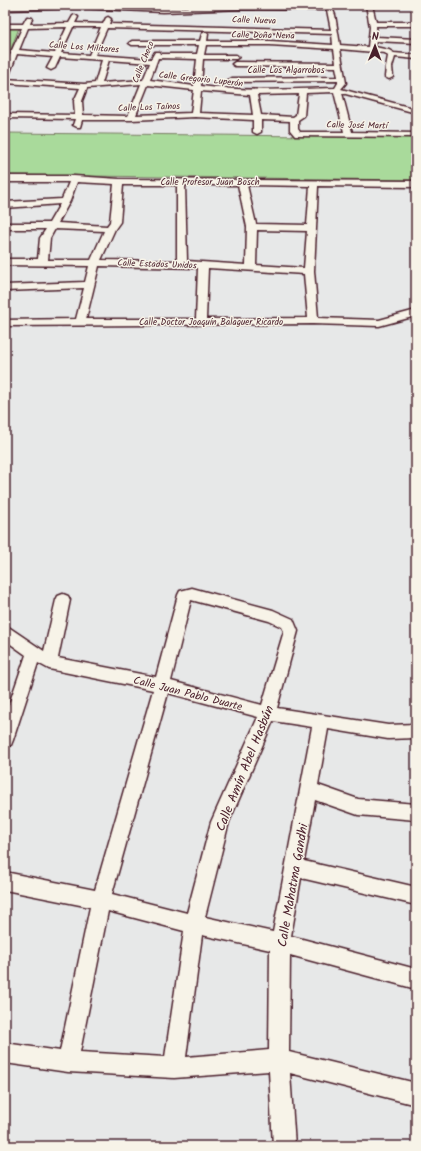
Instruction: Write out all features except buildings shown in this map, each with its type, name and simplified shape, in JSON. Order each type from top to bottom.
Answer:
[{"type":"street","points":[[369,5],[374,24],[374,39],[370,49]]},
{"type":"street","points":[[5,75],[13,52],[36,6]]},
{"type":"street","points":[[5,8],[36,6],[111,7],[163,18],[306,11],[329,7],[335,32],[342,84],[337,90],[349,134]]},
{"type":"street","points":[[51,68],[80,6]]},
{"type":"street","points":[[91,57],[106,26],[111,7]]},
{"type":"street","points":[[229,92],[240,42],[242,15]]},
{"type":"street","name":"Calle Nueva","points":[[5,26],[137,26],[163,18],[242,15],[335,32]]},
{"type":"street","points":[[195,115],[200,58],[206,17]]},
{"type":"street","name":"Calle Checo","points":[[131,118],[160,43],[163,18]]},
{"type":"street","points":[[374,24],[416,24]]},
{"type":"street","points":[[129,51],[137,26]]},
{"type":"street","points":[[374,39],[416,41]]},
{"type":"street","name":"Calle Doña Nena","points":[[129,51],[160,43],[240,42],[336,46],[387,51],[392,55],[416,57]]},
{"type":"street","name":"Calle Los Militares","points":[[13,52],[106,58],[129,51],[155,58],[200,58],[234,69],[339,65]]},
{"type":"street","points":[[389,77],[389,67],[392,55]]},
{"type":"street","points":[[98,85],[106,58]]},
{"type":"street","name":"Calle Los Algarrobos","points":[[234,69],[341,79]]},
{"type":"street","name":"Calle Gregorio Luperón","points":[[5,81],[84,86],[145,82],[229,92],[253,93],[303,90],[337,90],[416,111]]},
{"type":"street","points":[[78,122],[78,101],[84,86]]},
{"type":"street","points":[[294,118],[300,116],[303,90]]},
{"type":"street","points":[[253,93],[257,118],[257,132]]},
{"type":"street","name":"Calle Los Taínos","points":[[5,116],[67,116],[78,122],[195,115],[294,118]]},
{"type":"street","name":"Calle José Martí","points":[[294,118],[294,130],[298,134],[416,135]]},
{"type":"street","name":"Calle Profesor Juan Bosch","points":[[5,179],[74,179],[119,182],[416,184]]},
{"type":"street","points":[[43,262],[45,238],[66,201],[74,179]]},
{"type":"street","points":[[80,322],[95,262],[110,229],[116,222],[119,182]]},
{"type":"street","points":[[181,182],[182,264]]},
{"type":"street","points":[[242,182],[252,227],[251,268]]},
{"type":"street","points":[[313,321],[308,271],[314,183]]},
{"type":"street","points":[[5,205],[66,201]]},
{"type":"street","points":[[5,226],[53,226],[110,229]]},
{"type":"street","points":[[252,227],[311,228]]},
{"type":"street","name":"Calle Estados Unidos","points":[[5,262],[182,264],[308,271]]},
{"type":"street","points":[[201,322],[203,265]]},
{"type":"street","points":[[5,288],[89,285]]},
{"type":"street","name":"Calle Doctor Joaquín Balaguer Ricardo","points":[[5,323],[313,321],[379,323],[416,313]]},
{"type":"street","name":"Calle Amín Abel Hasbún","points":[[162,685],[185,595],[192,594],[273,616],[288,623],[291,631],[268,713],[220,822],[194,924],[174,1068]]},
{"type":"street","points":[[49,663],[63,600]]},
{"type":"street","name":"Calle Juan Pablo Duarte","points":[[5,632],[49,663],[162,685],[268,713],[388,732],[416,731]]},
{"type":"street","points":[[5,740],[34,652]]},
{"type":"street","points":[[68,1062],[101,900],[162,685]]},
{"type":"street","name":"Calle Mahatma Gandhi","points":[[284,1146],[279,1060],[280,943],[321,722]]},
{"type":"street","points":[[309,790],[358,807],[416,812]]},
{"type":"street","points":[[294,867],[416,896]]},
{"type":"street","points":[[5,881],[101,900],[194,924],[280,943],[416,979]]},
{"type":"street","points":[[5,1053],[68,1062],[174,1068],[279,1060],[416,1094]]},
{"type":"green space","points":[[5,27],[19,28],[5,64]]},
{"type":"green space","points":[[5,133],[416,137],[416,180],[5,175]]}]
